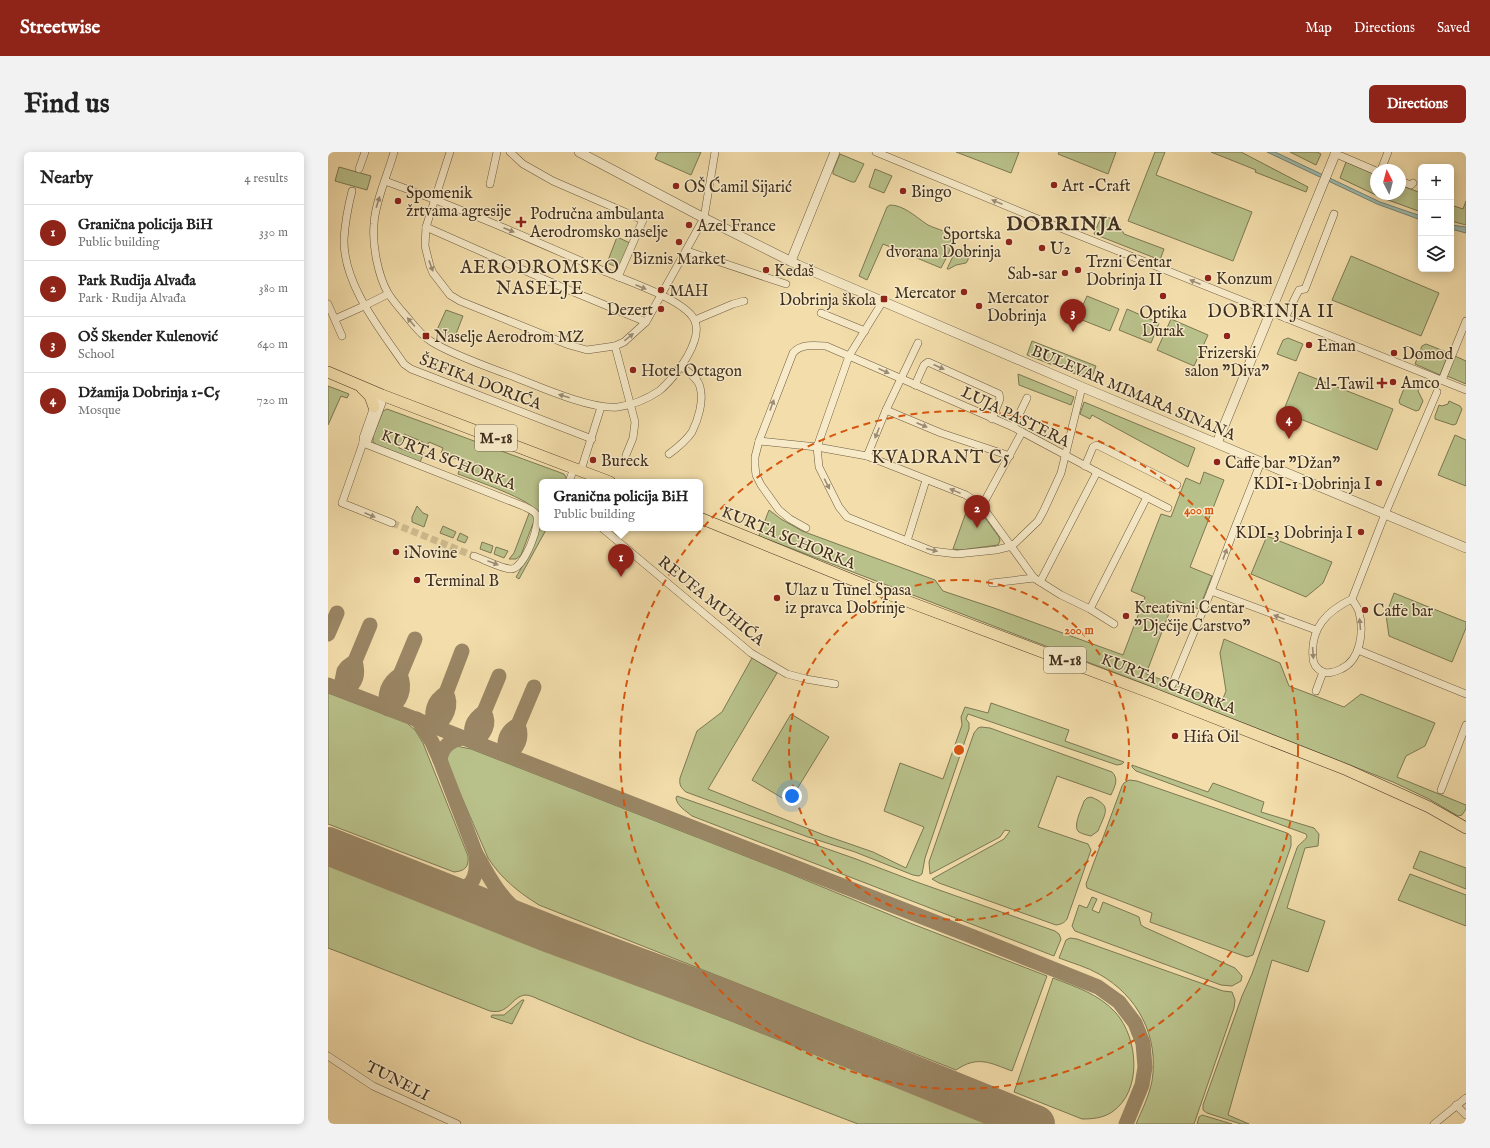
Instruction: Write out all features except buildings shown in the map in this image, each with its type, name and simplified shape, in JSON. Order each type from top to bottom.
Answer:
[{"type":"main road","name":"M-18","points":[[328,372],[387,397],[602,479]]},
{"type":"main road","points":[[358,385],[370,396],[377,408],[387,397]]},
{"type":"main road","name":"KURTA SCHORKA","points":[[703,519],[872,588],[1154,694],[1346,770],[1429,807],[1466,828]]},
{"type":"street","points":[[360,169],[365,152]]},
{"type":"street","points":[[385,181],[434,198],[618,277],[685,308],[695,320],[696,338],[681,366],[660,390],[646,398],[630,405],[616,408],[601,407],[553,392],[430,342],[388,294],[379,268],[373,225],[376,210],[385,181],[394,152]]},
{"type":"street","points":[[450,152],[434,198],[426,227],[425,246],[430,266],[439,282],[450,295],[460,301],[569,345],[587,350],[615,346],[624,342],[646,322],[704,218],[715,152]]},
{"type":"street","points":[[490,184],[496,152]]},
{"type":"street","points":[[510,152],[523,164],[553,181],[643,220],[618,277]]},
{"type":"street","name":"BULEVAR MIMARA SINANA","points":[[579,152],[704,218],[791,261],[1082,387],[1466,548]]},
{"type":"street","points":[[791,261],[835,152]]},
{"type":"street","points":[[876,152],[1039,220],[1466,390]]},
{"type":"street","points":[[1383,164],[1388,152]]},
{"type":"street","points":[[1217,444],[1332,161],[1338,154],[1370,168]]},
{"type":"street","points":[[1406,183],[1412,185],[1413,183]]},
{"type":"street","name":"ŠEFIKA DORIĆA","points":[[352,191],[344,240],[353,282],[364,306],[404,364],[411,369],[592,439]]},
{"type":"street","points":[[1285,318],[1299,290],[1305,289],[1334,214]]},
{"type":"street","points":[[426,227],[564,288],[646,322]]},
{"type":"street","points":[[686,251],[786,284]]},
{"type":"street","points":[[335,319],[388,294]]},
{"type":"street","points":[[695,320],[744,301]]},
{"type":"street","points":[[883,301],[849,356],[817,447],[819,467],[839,507],[847,517],[932,551],[958,554],[996,550],[1012,546],[1031,528],[1044,510],[1061,473],[1082,387]]},
{"type":"street","points":[[328,304],[342,336]]},
{"type":"street","points":[[821,313],[865,331]]},
{"type":"street","points":[[1442,380],[1466,321]]},
{"type":"street","points":[[867,456],[900,378],[918,342]]},
{"type":"street","name":"LUJA PASTERA","points":[[759,441],[792,353],[796,349],[812,345],[826,346],[1013,427],[1085,466],[1168,508]]},
{"type":"street","points":[[615,346],[635,428],[633,438],[626,455]]},
{"type":"street","points":[[915,385],[924,365],[928,362],[999,394],[1000,399],[992,419]]},
{"type":"street","points":[[669,454],[681,445],[691,433],[700,409],[700,386],[696,378],[681,366]]},
{"type":"street","points":[[1352,599],[1359,612],[1361,639],[1358,650],[1352,660],[1343,668],[1331,673],[1323,672],[1317,668],[1313,662],[1312,649],[1316,630],[1340,605],[1352,599],[1437,392]]},
{"type":"street","points":[[1013,427],[1027,398]]},
{"type":"street","points":[[571,479],[592,439],[601,407]]},
{"type":"street","name":"KURTA SCHORKA","points":[[377,408],[368,440],[363,443],[342,503],[392,523]]},
{"type":"street","points":[[886,410],[941,433],[1010,456]]},
{"type":"street","points":[[982,506],[1022,432]]},
{"type":"street","points":[[806,528],[790,519],[779,510],[761,485],[756,475],[755,466],[755,457],[759,441],[817,447],[867,456],[966,495],[982,506],[1037,580],[1114,624]]},
{"type":"street","name":"KURTA SCHORKA","points":[[363,443],[503,497],[536,514],[538,519],[532,539],[523,560],[517,567],[512,569],[474,556]]},
{"type":"street","points":[[1085,466],[1093,447],[1098,445],[1177,485]]},
{"type":"street","points":[[1172,685],[1212,591],[1261,462]]},
{"type":"street","points":[[1037,580],[1097,472]]},
{"type":"street","points":[[907,541],[926,480]]},
{"type":"street","points":[[1090,609],[1147,497]]},
{"type":"street","name":"REUFA MUHIĆA","points":[[606,531],[751,653],[787,674],[835,684]]},
{"type":"street","points":[[992,583],[1037,580]]},
{"type":"street","points":[[1212,591],[1316,630]]},
{"type":"street","points":[[1358,650],[1466,694]]},
{"type":"street","points":[[1316,690],[1323,672]]},
{"type":"street","points":[[1441,790],[1466,725]]},
{"type":"street","name":"TUNELI","points":[[328,1056],[373,1086],[457,1124]]},
{"type":"street","points":[[1434,1124],[1456,1104],[1466,1098]]},
{"type":"street","points":[[1456,1104],[1466,1115]]},
{"type":"green space","points":[[658,152],[701,152],[691,175],[655,159]]},
{"type":"green space","points":[[956,152],[1019,152],[1011,173]]},
{"type":"green space","points":[[1059,152],[1116,152],[1108,174],[1058,154]]},
{"type":"green space","points":[[1155,152],[1165,152],[1156,175],[1252,212],[1233,261],[1128,221]]},
{"type":"green space","points":[[1211,152],[1241,152],[1308,187],[1306,192],[1255,172],[1256,170]]},
{"type":"green space","points":[[1290,152],[1317,152],[1321,154],[1316,165]]},
{"type":"green space","points":[[840,154],[864,164],[855,182],[833,174]]},
{"type":"green space","points":[[1346,162],[1370,172],[1370,192],[1340,178]]},
{"type":"green space","points":[[339,167],[371,176],[367,190],[335,181]]},
{"type":"green space","points":[[875,169],[892,176],[884,193],[869,187]]},
{"type":"green space","points":[[1406,187],[1418,192],[1418,211],[1388,200],[1406,200]]},
{"type":"green space","points":[[1466,201],[1466,225],[1454,222],[1454,206],[1463,209]]},
{"type":"green space","points":[[890,205],[900,207],[928,225],[947,233],[951,239],[951,246],[941,268],[883,244],[867,280],[859,276],[887,207]]},
{"type":"green space","points":[[1102,215],[1117,221],[1124,234],[1164,249],[1160,260],[1094,234]]},
{"type":"green space","points":[[617,237],[630,243],[619,268],[607,263]]},
{"type":"green space","points":[[961,250],[968,253],[968,260],[966,263],[947,269],[954,255]]},
{"type":"green space","points":[[1351,256],[1439,293],[1421,336],[1332,300]]},
{"type":"green space","points":[[1087,296],[1119,309],[1110,331],[1077,318]]},
{"type":"green space","points":[[1127,309],[1159,323],[1151,343],[1119,330]]},
{"type":"green space","points":[[446,310],[463,316],[454,339],[436,332]]},
{"type":"green space","points":[[1171,319],[1208,335],[1194,366],[1157,350]]},
{"type":"green space","points":[[1288,338],[1303,344],[1296,361],[1277,354],[1283,340]]},
{"type":"green space","points":[[1032,341],[1096,366],[1091,380],[1027,355]]},
{"type":"green space","points":[[1426,344],[1449,353],[1440,375],[1415,364],[1422,346]]},
{"type":"green space","points":[[1455,356],[1466,361],[1466,384],[1447,376]]},
{"type":"green space","points":[[1299,372],[1393,409],[1377,450],[1283,412]]},
{"type":"green space","points":[[1018,374],[1074,397],[1071,405],[1019,385]]},
{"type":"green space","points":[[1409,385],[1419,389],[1418,391],[1423,401],[1419,410],[1416,411],[1400,404],[1399,401],[1405,386]]},
{"type":"green space","points":[[328,386],[349,394],[347,398],[341,396],[328,425]]},
{"type":"green space","points":[[1449,401],[1460,406],[1462,409],[1456,424],[1453,425],[1435,419],[1439,405],[1442,406],[1448,404]]},
{"type":"green space","points":[[1084,402],[1195,448],[1188,467],[1092,415],[1090,419],[1080,414]]},
{"type":"green space","points":[[387,409],[564,474],[566,479],[539,479],[539,514],[535,509],[526,503],[503,491],[458,474],[462,461],[441,453],[443,448],[429,442],[426,448],[422,447],[423,442],[404,434],[399,448],[418,455],[420,451],[424,453],[420,462],[377,445],[373,442],[373,436],[383,411]]},
{"type":"green space","points":[[1455,435],[1466,440],[1466,486],[1438,475]]},
{"type":"green space","points":[[1204,472],[1224,480],[1190,567],[1212,576],[1199,609],[1174,600],[1146,674],[1222,701],[1226,691],[1220,653],[1224,639],[1280,663],[1289,686],[1344,707],[1361,694],[1435,723],[1425,746],[1406,756],[1397,777],[1466,805],[1466,809],[1462,815],[1458,816],[1429,799],[1393,782],[1142,683],[759,536],[769,510],[802,531],[935,580],[943,591],[1123,655],[1145,597],[1131,591],[1161,514],[1171,517],[1186,478],[1200,484]]},
{"type":"green space","points":[[969,504],[978,508],[999,537],[1000,541],[998,545],[961,550],[953,549]]},
{"type":"green space","points":[[417,506],[423,513],[428,515],[424,527],[412,522],[412,517]]},
{"type":"green space","points":[[530,511],[534,521],[521,555],[516,559],[509,559],[514,553]]},
{"type":"green space","points":[[443,526],[456,532],[453,538],[440,533]]},
{"type":"green space","points":[[539,528],[539,531],[545,531],[519,579],[516,577],[524,564]]},
{"type":"green space","points":[[460,533],[468,537],[465,543],[457,540]]},
{"type":"green space","points":[[1267,536],[1332,562],[1323,583],[1306,597],[1251,574]]},
{"type":"green space","points":[[482,542],[493,546],[491,553],[480,549]]},
{"type":"green space","points":[[496,547],[508,551],[504,558],[494,554]]},
{"type":"green space","points":[[1394,593],[1466,622],[1466,628],[1452,662],[1389,636],[1386,615]]},
{"type":"green space","points":[[752,658],[777,673],[708,789],[824,835],[873,852],[906,868],[924,827],[884,811],[900,763],[943,779],[962,725],[961,717],[965,707],[988,713],[991,703],[1069,730],[1065,741],[1124,762],[1117,765],[968,714],[966,719],[969,723],[969,729],[925,858],[922,874],[919,876],[913,875],[855,852],[808,837],[686,792],[682,788],[680,778],[697,731],[722,712]]},
{"type":"green space","points":[[328,693],[407,723],[415,730],[423,743],[468,856],[466,868],[461,871],[454,872],[328,824]]},
{"type":"green space","points":[[791,714],[829,737],[789,802],[752,780]]},
{"type":"green space","points":[[981,727],[990,728],[1112,772],[1115,777],[1116,783],[1111,795],[1057,776],[1038,827],[1088,844],[1091,850],[1067,919],[1061,924],[1056,925],[939,883],[932,879],[1004,839],[1010,831],[1005,830],[1000,837],[930,874],[929,862],[974,733]]},
{"type":"green space","points":[[456,746],[471,749],[1047,976],[1012,1071],[984,1062],[964,1065],[956,1070],[539,905],[510,884],[498,872],[488,858],[447,763],[448,753]]},
{"type":"green space","points":[[1132,765],[1208,792],[1213,783],[1264,802],[1261,812],[1314,828],[1319,834],[1318,846],[1305,848],[1287,908],[1325,921],[1308,972],[1272,960],[1228,1115],[1249,1124],[1241,1124],[1207,1113],[1203,1110],[1203,1105],[1297,848],[1307,836],[1306,834],[1136,771]]},
{"type":"green space","points":[[1129,780],[1137,781],[1287,833],[1291,836],[1291,846],[1253,955],[1247,957],[1150,922],[1152,913],[1087,888],[1086,884],[1122,786]]},
{"type":"green space","points":[[677,796],[1055,931],[1059,934],[1061,939],[1054,956],[692,816],[678,803],[676,798]]},
{"type":"green space","points":[[1091,797],[1098,800],[1105,807],[1105,815],[1098,831],[1091,836],[1083,834],[1077,830],[1077,822],[1084,801]]},
{"type":"green space","points":[[1420,851],[1466,868],[1466,889],[1413,868]]},
{"type":"green space","points":[[328,862],[992,1124],[858,1124],[641,1041],[532,996],[520,996],[502,1010],[496,1012],[490,1011],[328,948]]},
{"type":"green space","points":[[1410,874],[1466,895],[1466,926],[1398,900]]},
{"type":"green space","points":[[1092,897],[1097,899],[1092,910],[1099,913],[1103,902],[1137,916],[1139,917],[1141,925],[1144,927],[1235,968],[1242,976],[1241,981],[1232,986],[1221,985],[1075,931],[1072,926],[1079,905],[1087,908]]},
{"type":"green space","points":[[1070,938],[1077,939],[1223,991],[1232,992],[1235,1000],[1234,1008],[1194,1124],[1136,1124],[1147,1098],[1152,1081],[1152,1048],[1149,1033],[1135,1006],[1113,983],[1084,967],[1059,958],[1066,940]]},
{"type":"green space","points":[[1053,978],[1095,996],[1109,1006],[1116,1013],[1129,1036],[1133,1050],[1133,1078],[1129,1091],[1122,1103],[1105,1116],[1082,1119],[1014,1092]]},
{"type":"green space","points":[[524,1000],[512,1024],[491,1017],[492,1015],[504,1015]]},
{"type":"green space","points":[[1202,1115],[1232,1124],[1197,1124],[1199,1117]]},
{"type":"shaded area","points":[[1267,152],[1275,152],[1370,197],[1370,200],[1376,200],[1418,215],[1418,219],[1377,204]]},
{"type":"shaded area","points":[[1454,225],[1466,227],[1466,233],[1454,230]]},
{"type":"taxiway","points":[[328,634],[337,613]]},
{"type":"taxiway","points":[[355,661],[357,670],[356,678],[352,685],[345,691],[342,681],[344,671],[355,661],[370,625]]},
{"type":"taxiway","points":[[400,675],[415,639]]},
{"type":"taxiway","points":[[446,693],[462,651]]},
{"type":"taxiway","points":[[400,675],[402,680],[401,695],[396,703],[388,709],[386,694],[392,681],[400,675]]},
{"type":"taxiway","points":[[484,712],[499,676]]},
{"type":"taxiway","points":[[328,685],[1098,987],[1119,1002],[1135,1023],[1143,1043],[1145,1067],[1142,1085],[1126,1124]]},
{"type":"taxiway","points":[[518,725],[534,687]]},
{"type":"taxiway","points":[[446,693],[449,702],[447,712],[442,720],[435,726],[433,716],[435,704],[446,693]]},
{"type":"taxiway","points":[[484,712],[487,725],[481,736],[474,742],[471,733],[474,721],[484,712]]},
{"type":"taxiway","points":[[417,719],[432,742],[440,760]]},
{"type":"taxiway","points":[[518,725],[520,738],[517,746],[507,755],[505,746],[506,737],[511,730],[518,725]]},
{"type":"taxiway","points":[[462,738],[447,745],[441,755],[440,760],[476,854]]},
{"type":"taxiway","points":[[431,887],[452,889],[466,887],[471,883],[475,876],[476,854],[494,885],[506,900],[525,917],[553,935]]},
{"type":"runway","points":[[328,846],[553,935],[729,1000],[1036,1124]]},
{"type":"tunnel","points":[[392,523],[474,556]]},
{"type":"place","name":"Art -Craft","points":[[1054,185]]},
{"type":"place","name":"OŠ Ćamil Sijarić","points":[[676,186]]},
{"type":"place","name":"Bingo","points":[[903,191]]},
{"type":"place","name":"Spomenik žrtvama agresije","points":[[398,201]]},
{"type":"place","name":"Područna ambulanta Aerodromsko naselje","points":[[521,222]]},
{"type":"place","name":"Azel France","points":[[689,225]]},
{"type":"place","name":"Biznis Market","points":[[679,242]]},
{"type":"place","name":"Sportska dvorana Dobrinja","points":[[1009,242]]},
{"type":"place","name":"U2","points":[[1042,248]]},
{"type":"place","name":"Kedaš","points":[[766,270]]},
{"type":"place","name":"Trzni Centar Dobrinja II","points":[[1078,270]]},
{"type":"place","name":"Sab-sar","points":[[1065,273]]},
{"type":"place","name":"Konzum","points":[[1208,278]]},
{"type":"place","name":"MAH","points":[[661,290]]},
{"type":"place","name":"Mercator","points":[[964,292]]},
{"type":"place","name":"Optika Durak","points":[[1163,296]]},
{"type":"place","name":"Dobrinja škola","points":[[884,299]]},
{"type":"place","name":"Mercator Dobrinja","points":[[979,306]]},
{"type":"place","name":"Dezert","points":[[661,309]]},
{"type":"place","name":"OŠ Skender Kulenović","points":[[1073,332]]},
{"type":"place","name":"Naselje Aerodrom MZ","points":[[426,336]]},
{"type":"place","name":"Frizerski salon \"Diva\"","points":[[1227,336]]},
{"type":"place","name":"Eman","points":[[1309,345]]},
{"type":"place","name":"Domod","points":[[1394,353]]},
{"type":"place","name":"Hotel Octagon","points":[[633,370]]},
{"type":"place","name":"Amco","points":[[1393,382]]},
{"type":"place","name":"Al-Tawil","points":[[1382,383]]},
{"type":"place","name":"Džamija Dobrinja 1-C5","points":[[1289,439]]},
{"type":"place","name":"Bureck","points":[[593,460]]},
{"type":"place","name":"Caffe bar \"Džan\"","points":[[1217,462]]},
{"type":"place","name":"KDI-1 Dobrinja I","points":[[1379,483]]},
{"type":"place","name":"Park Rudija Alvađa","points":[[977,528]]},
{"type":"place","name":"KDI-3 Dobrinja I","points":[[1361,532]]},
{"type":"place","name":"iNovine","points":[[396,552]]},
{"type":"place","name":"Granična policija BiH","points":[[621,577]]},
{"type":"place","name":"Terminal B","points":[[417,580]]},
{"type":"place","name":"Ulaz u Tunel Spasa iz pravca Dobrinje","points":[[777,598]]},
{"type":"place","name":"Caffe bar","points":[[1365,610]]},
{"type":"place","name":"Kreativni Centar \"Dječije Carstvo\"","points":[[1126,616]]},
{"type":"place","name":"Hifa Oil","points":[[1175,736]]},
{"type":"district","name":"DOBRINJA","points":[[1064,223]]},
{"type":"district","name":"AERODROMSKO NASELJE","points":[[540,277]]},
{"type":"district","name":"DOBRINJA II","points":[[1271,311]]},
{"type":"district","name":"KVADRANT C5","points":[[941,457]]}]
